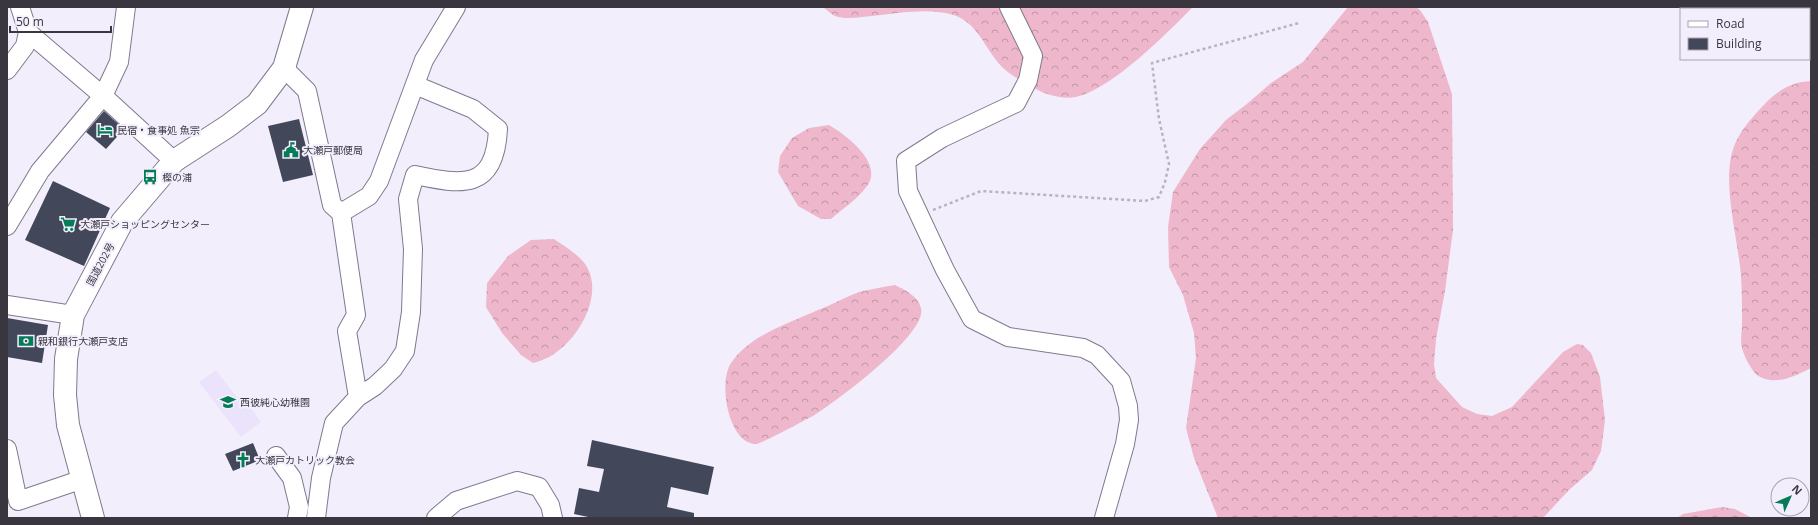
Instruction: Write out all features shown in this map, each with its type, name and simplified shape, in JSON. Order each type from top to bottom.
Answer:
[{"type":"highway","name":"国道202号","points":[[93,518],[68,425],[65,395],[66,359],[73,315],[122,222],[174,161],[228,126],[257,104],[284,68],[302,7]]},
{"type":"street","points":[[7,70],[25,46],[28,32],[20,7]]},
{"type":"street","points":[[7,226],[40,170],[103,96],[119,62],[126,7]]},
{"type":"street","points":[[341,213],[369,196],[378,182],[424,60],[456,7]]},
{"type":"street","points":[[1009,7],[1033,56],[1028,80],[1016,103],[942,138],[906,161],[908,191],[945,270],[972,319],[1008,337],[1083,348],[1097,355],[1121,381],[1128,406],[1129,420],[1125,444],[1104,518]]},
{"type":"street","points":[[28,32],[103,96],[174,161]]},
{"type":"street","points":[[284,68],[307,91],[332,205],[341,213],[356,315],[347,331],[358,397]]},
{"type":"street","points":[[316,518],[321,478],[334,423],[358,397],[375,386],[393,369],[404,351],[411,312],[413,250],[408,199],[415,176],[450,182],[478,178],[488,170],[497,143],[498,129],[473,109],[415,85]]},
{"type":"street","points":[[7,305],[73,315]]},
{"type":"street","points":[[7,449],[18,501],[83,479]]},
{"type":"street","points":[[276,456],[292,478],[298,507],[297,518]]},
{"type":"street","points":[[436,518],[456,501],[517,481],[539,487],[550,505],[553,518]]},
{"type":"path","points":[[920,215],[981,191],[1145,200],[1159,197],[1165,182],[1169,164],[1159,119],[1152,63],[1299,23]]},
{"type":"shaded area","name":"西彼純心幼稚園","points":[[216,370],[242,404],[246,401],[261,422],[241,437],[199,382]]},
{"type":"green space","points":[[823,7],[1193,7],[1154,45],[1122,72],[1090,92],[1076,97],[1063,98],[1044,93],[1010,74],[999,64],[972,26],[959,17],[941,12],[921,11],[844,18],[835,16]]},
{"type":"green space","points":[[1348,7],[1416,7],[1420,10],[1428,22],[1452,94],[1453,230],[1445,291],[1436,339],[1434,364],[1436,378],[1462,407],[1477,414],[1492,416],[1512,407],[1563,352],[1577,344],[1583,345],[1591,353],[1600,377],[1605,420],[1601,451],[1592,470],[1569,490],[1543,518],[1218,518],[1194,458],[1186,428],[1196,358],[1194,333],[1183,295],[1169,267],[1168,227],[1173,192],[1200,149],[1226,120],[1271,83],[1303,62]]},
{"type":"green space","points":[[1811,81],[1811,368],[1791,377],[1770,380],[1755,373],[1746,359],[1741,345],[1741,276],[1731,208],[1729,174],[1731,158],[1740,134],[1765,103],[1782,89]]},
{"type":"green space","points":[[829,125],[861,151],[871,168],[871,177],[867,186],[850,204],[831,219],[821,219],[798,206],[778,172],[780,156],[792,138],[809,128]]},
{"type":"green space","points":[[554,239],[573,252],[586,265],[592,283],[592,297],[580,326],[570,340],[559,351],[546,359],[533,363],[521,355],[502,333],[486,307],[487,283],[508,256],[531,240]]},
{"type":"green space","points":[[895,285],[907,291],[917,300],[921,308],[919,320],[910,334],[878,367],[813,416],[760,443],[756,444],[746,441],[738,434],[728,411],[725,384],[727,372],[731,363],[739,353],[759,337],[849,296],[859,292]]},
{"type":"green space","points":[[1722,507],[1735,509],[1752,518],[1677,518],[1683,514]]},
{"type":"building","name":"民宿・食事処 魚宗","points":[[104,111],[124,129],[106,149],[86,132]]},
{"type":"building","name":"大瀬戸郵便局","points":[[299,119],[313,175],[283,182],[268,126]]},
{"type":"building","name":"大瀬戸ショッピングセンター","points":[[53,181],[110,208],[84,266],[25,240]]},
{"type":"building","name":"親和銀行大瀬戸支店","points":[[7,318],[48,325],[42,363],[7,357]]},
{"type":"building","points":[[592,440],[714,467],[708,495],[671,487],[667,507],[694,513],[694,518],[593,518],[574,514],[579,488],[599,492],[604,469],[587,466]]},
{"type":"building","points":[[253,443],[260,460],[233,471],[225,454]]},
{"type":"place","name":"民宿・食事処 魚宗","points":[[105,130]]},
{"type":"place","name":"大瀬戸郵便局","points":[[291,150]]},
{"type":"place","name":"樫の浦","points":[[150,177]]},
{"type":"place","name":"大瀬戸ショッピングセンター","points":[[68,224]]},
{"type":"place","name":"親和銀行大瀬戸支店","points":[[26,341]]},
{"type":"place","name":"西彼純心幼稚園","points":[[228,402]]},
{"type":"place","name":"大瀬戸カトリック教会","points":[[243,460]]}]
